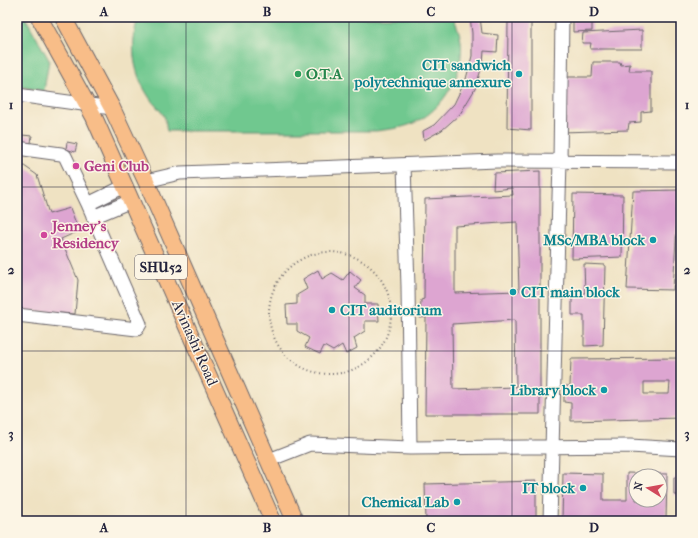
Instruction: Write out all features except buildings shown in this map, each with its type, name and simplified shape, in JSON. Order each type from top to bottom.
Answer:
[{"type":"main road","name":"Avinashi Road","points":[[39,17],[88,105],[273,521]]},
{"type":"main road","name":"Avinashi Road","points":[[63,17],[112,108],[146,181],[295,521]]},
{"type":"street","points":[[550,521],[560,162],[562,17]]},
{"type":"street","points":[[17,95],[112,108]]},
{"type":"street","points":[[17,148],[61,154],[65,156],[88,204],[140,324],[136,329],[17,315]]},
{"type":"street","points":[[146,181],[180,173],[497,161],[681,162]]},
{"type":"street","points":[[404,165],[408,286],[410,448]]},
{"type":"street","points":[[88,204],[125,186]]},
{"type":"street","points":[[93,217],[132,201]]},
{"type":"street","points":[[269,460],[310,444],[410,448],[630,446],[681,449]]},
{"type":"path","points":[[327,251],[346,253],[364,261],[378,274],[388,292],[391,311],[388,332],[378,351],[363,365],[343,373],[322,374],[302,368],[285,355],[273,338],[268,317],[270,297],[278,279],[291,265],[302,258],[308,255],[327,251]]},
{"type":"green space","points":[[17,17],[25,17],[49,60],[44,91],[17,86]]},
{"type":"green space","name":"O.T.A","points":[[138,17],[453,17],[460,36],[460,65],[453,84],[441,102],[426,116],[403,127],[376,131],[167,131],[164,116],[143,87],[136,68],[133,48],[135,28]]},
{"type":"place","name":"O.T.A","points":[[298,74]]},
{"type":"place","name":"CIT sandwich polytechnique annexure","points":[[519,74]]},
{"type":"place","name":"Geni Club","points":[[76,166]]},
{"type":"place","name":"Jenney's Residency","points":[[44,235]]},
{"type":"place","name":"MSc/MBA block","points":[[653,240]]},
{"type":"place","name":"CIT main block","points":[[513,292]]},
{"type":"place","name":"CIT auditorium","points":[[332,310]]},
{"type":"place","name":"Library block","points":[[604,390]]},
{"type":"place","name":"IT block","points":[[583,488]]},
{"type":"place","name":"Chemical Lab","points":[[457,502]]}]
